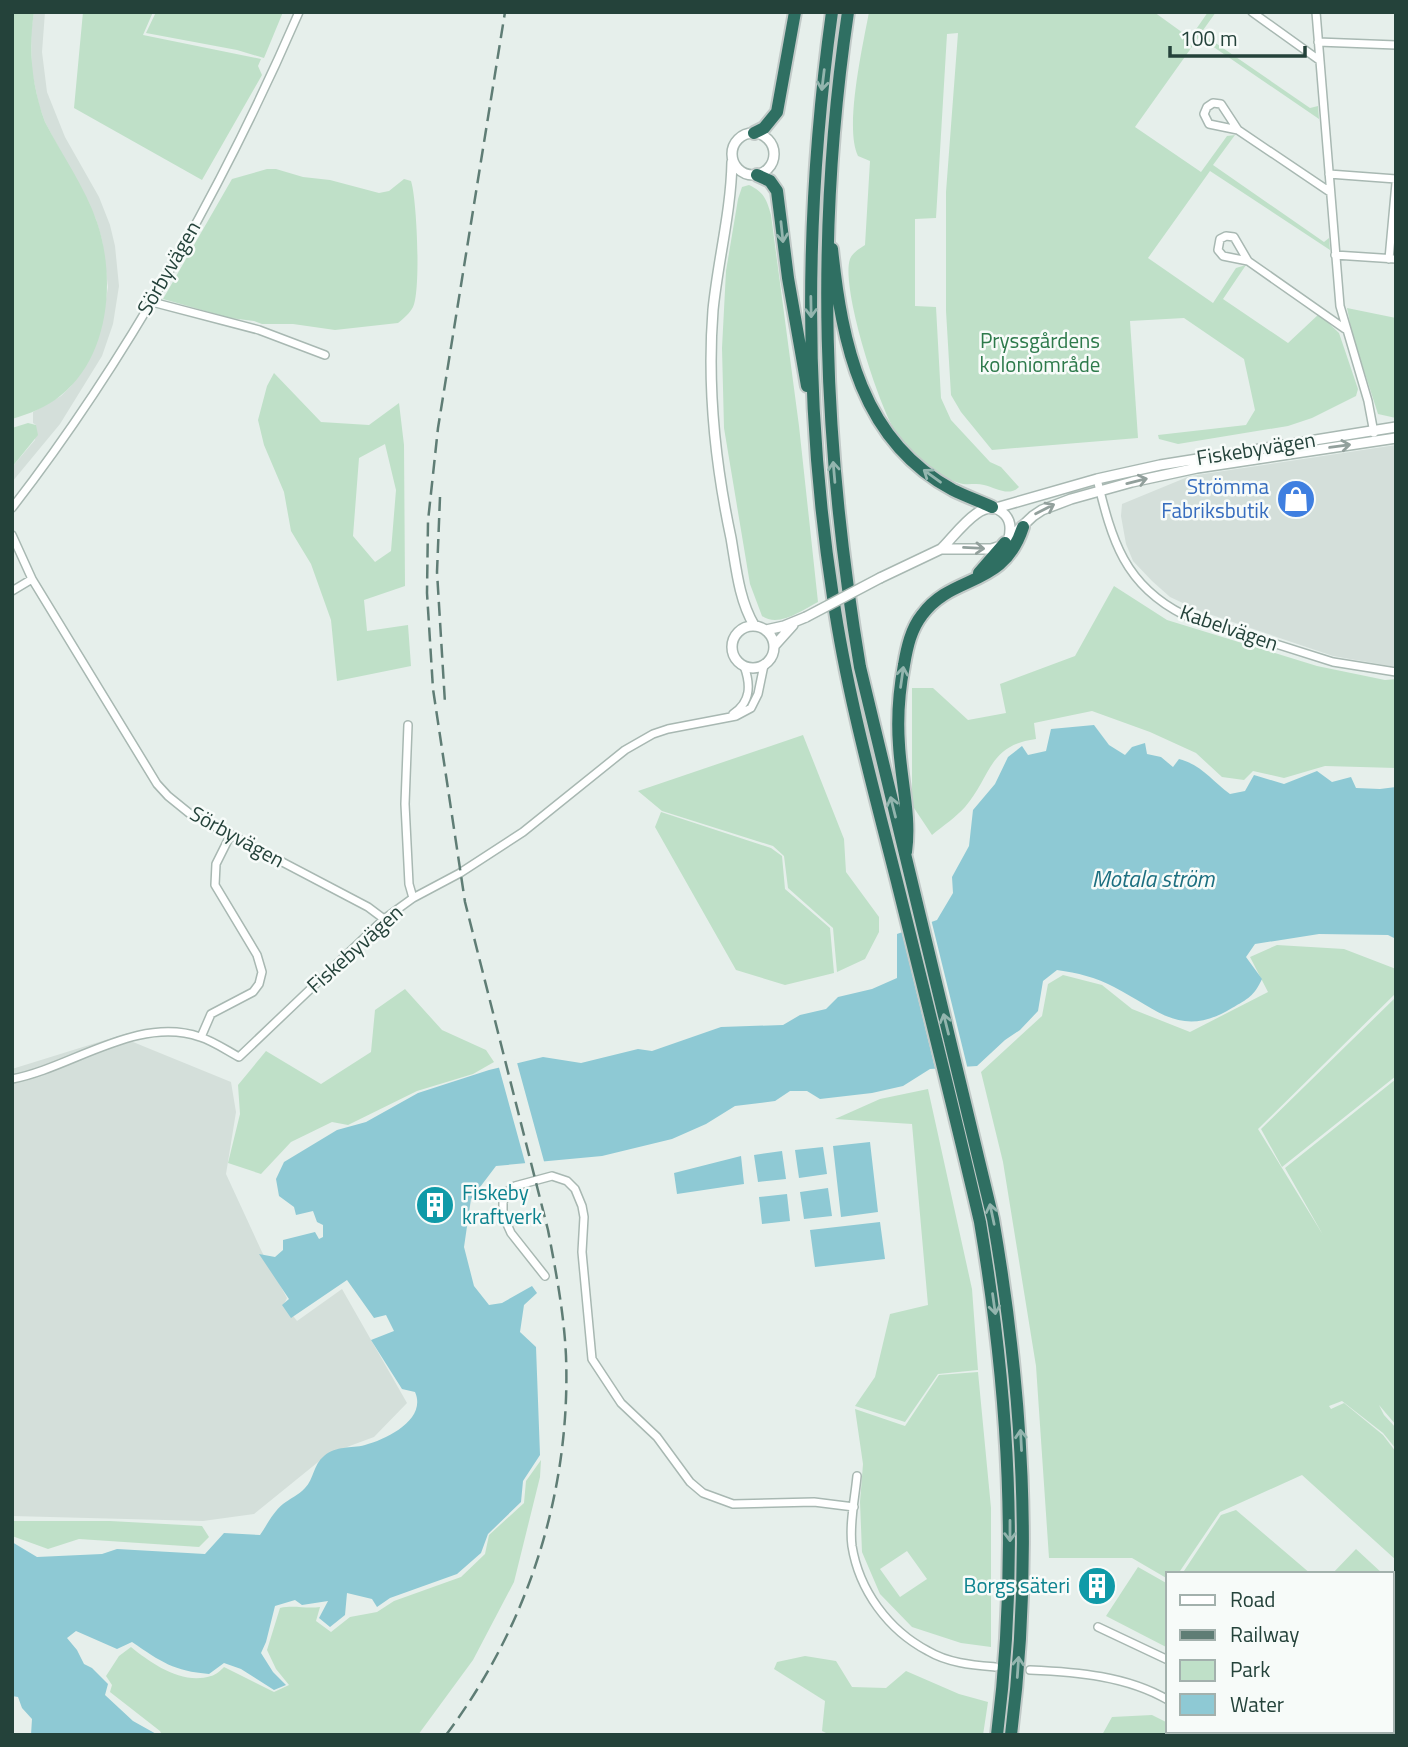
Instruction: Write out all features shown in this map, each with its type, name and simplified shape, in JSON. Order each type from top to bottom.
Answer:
[{"type":"highway","points":[[754,133],[764,128],[777,112],[795,12]]},
{"type":"highway","points":[[832,12],[821,89],[812,201],[811,297],[816,429],[825,545],[835,613],[876,799],[902,901],[993,1219],[1009,1307],[1023,1475],[1023,1581],[1011,1735]]},
{"type":"highway","points":[[848,12],[835,104],[825,265],[827,362],[840,540],[860,667],[915,897],[956,1092],[995,1308],[1005,1399],[1010,1581],[1003,1690],[997,1735]]},
{"type":"highway","points":[[752,175],[770,181],[777,191],[798,344],[816,429]]},
{"type":"highway","points":[[828,204],[842,322],[853,366],[869,405],[900,448],[919,466],[953,490],[994,508]]},
{"type":"highway","points":[[905,858],[909,832],[898,719],[906,652],[915,625],[936,600],[998,568],[1014,548],[1023,527]]},
{"type":"highway","points":[[971,581],[995,558],[1007,541]]},
{"type":"street","name":"Sörbyvägen","points":[[12,508],[75,420],[152,302],[237,142],[299,12]]},
{"type":"street","points":[[1252,12],[1319,60]]},
{"type":"street","points":[[1316,12],[1340,306],[1376,441]]},
{"type":"street","points":[[1318,42],[1396,45]]},
{"type":"street","points":[[1238,130],[1221,104],[1213,103],[1207,107],[1205,118],[1209,124],[1238,130],[1330,192]]},
{"type":"street","points":[[729,208],[736,187],[771,165],[774,153],[770,142],[754,133],[743,135],[734,144],[729,208],[713,312],[712,401],[720,481],[746,608],[754,625]]},
{"type":"street","points":[[732,162],[738,170],[752,175]]},
{"type":"street","points":[[1329,174],[1396,181],[1392,259],[1335,255]]},
{"type":"street","points":[[1248,261],[1234,237],[1226,236],[1220,239],[1218,250],[1223,256],[1248,261],[1345,330]]},
{"type":"street","points":[[152,302],[259,330],[325,355]]},
{"type":"street","name":"Fiskebyvägen","points":[[766,629],[803,618],[941,549],[977,511],[1097,479],[1195,458],[1396,427]]},
{"type":"street","name":"Fiskebyvägen","points":[[941,549],[991,549],[1007,541],[1032,516],[1054,504],[1161,475],[1396,438]]},
{"type":"street","name":"Kabelvägen","points":[[1097,479],[1114,542],[1127,567],[1145,589],[1171,609],[1333,662],[1396,672]]},
{"type":"street","points":[[994,508],[1009,521],[1007,541]]},
{"type":"street","name":"Sörbyvägen","points":[[12,535],[28,581],[157,784],[168,796],[189,813],[368,907],[384,919]]},
{"type":"street","points":[[12,591],[28,581]]},
{"type":"street","points":[[742,629],[746,608]]},
{"type":"street","name":"Fiskebyvägen","points":[[775,645],[782,635],[803,618]]},
{"type":"street","points":[[754,625],[766,629],[775,645],[771,659],[754,668],[744,666],[735,658],[732,648],[734,637],[742,629],[754,625]]},
{"type":"street","name":"Fiskebyvägen","points":[[12,1079],[45,1070],[96,1049],[159,1031],[201,1037],[239,1057],[384,919],[413,898],[460,873],[523,832],[638,741],[668,729],[736,716],[751,708],[758,694],[764,665]]},
{"type":"street","points":[[723,719],[738,711],[747,700],[748,683],[744,666]]},
{"type":"street","points":[[408,725],[405,804],[409,884],[413,898]]},
{"type":"street","points":[[201,1037],[211,1014],[253,992],[259,984],[261,972],[261,961],[215,885],[216,864],[230,836]]},
{"type":"street","points":[[545,1276],[511,1233],[503,1215],[503,1202],[504,1196],[515,1186],[552,1176],[568,1181],[575,1189],[582,1206],[582,1252],[592,1359],[621,1404],[657,1437],[690,1482],[703,1493],[733,1504],[814,1502],[854,1507]]},
{"type":"street","points":[[857,1476],[852,1545],[862,1581],[880,1612],[900,1632],[929,1652],[965,1665],[995,1667]]},
{"type":"street","points":[[1098,1627],[1166,1659]]},
{"type":"street","points":[[1030,1670],[1068,1672],[1112,1679],[1166,1699]]},
{"type":"shaded area","points":[[34,12],[45,12],[42,52],[47,92],[65,137],[99,197],[110,225],[119,286],[113,324],[102,356],[60,424],[12,482],[12,467],[35,440],[33,412],[61,396],[88,361],[102,323],[108,287],[102,240],[96,219],[45,122],[39,105],[32,72],[31,32]]},
{"type":"shaded area","points":[[1396,445],[1396,667],[1333,656],[1200,611],[1170,597],[1152,581],[1133,561],[1126,544],[1121,516],[1122,504],[1190,476]]},
{"type":"shaded area","points":[[128,1033],[133,1042],[231,1082],[236,1112],[226,1174],[262,1252],[287,1298],[284,1304],[297,1321],[342,1289],[407,1403],[374,1437],[328,1454],[254,1514],[203,1521],[12,1516],[12,1069]]},
{"type":"green space","points":[[12,12],[34,12],[31,54],[37,95],[45,122],[80,184],[97,222],[103,244],[107,291],[99,339],[77,380],[49,404],[12,419]]},
{"type":"green space","points":[[83,12],[153,12],[143,35],[261,59],[258,66],[262,75],[202,180],[74,108]]},
{"type":"green space","points":[[156,12],[283,12],[264,58],[237,50],[146,33]]},
{"type":"green space","name":"Pryssgårdens koloniområde","points":[[869,12],[1154,12],[1190,38],[1208,12],[1216,12],[1201,33],[1310,108],[1318,106],[1319,119],[1199,37],[1135,127],[1201,172],[1227,136],[1235,135],[1213,165],[1324,242],[1329,238],[1330,250],[1210,171],[1148,258],[1213,303],[1236,268],[1246,265],[1223,299],[1288,343],[1319,314],[1339,333],[1358,389],[1356,396],[1312,418],[1288,426],[1178,444],[1159,439],[1158,435],[1246,425],[1255,410],[1244,359],[1184,318],[1130,321],[1138,438],[992,450],[961,412],[951,395],[946,311],[946,192],[958,33],[947,34],[936,218],[915,219],[915,306],[936,307],[941,398],[951,420],[990,462],[1001,467],[1019,487],[1007,492],[981,484],[963,484],[928,465],[899,437],[882,404],[856,322],[848,274],[850,259],[865,245],[870,161],[858,156],[853,126],[856,86]]},
{"type":"green space","points":[[267,169],[330,180],[379,193],[389,191],[404,179],[411,181],[416,225],[417,283],[413,307],[404,318],[398,323],[335,330],[293,324],[262,324],[163,299],[232,179]]},
{"type":"green space","points":[[749,185],[764,197],[771,215],[799,426],[818,602],[776,620],[762,616],[750,584],[724,428],[722,348],[726,271],[738,199],[742,187]]},
{"type":"green space","points":[[1347,308],[1396,318],[1396,418],[1378,414],[1352,333]]},
{"type":"green space","points":[[274,373],[321,422],[369,425],[399,403],[404,445],[405,586],[364,600],[367,631],[408,625],[411,666],[337,681],[331,620],[311,564],[291,531],[284,492],[264,445],[258,420],[267,386]],"holes":[[[385,444],[396,490],[391,551],[375,562],[353,536],[359,458]]]},
{"type":"green space","points":[[28,423],[36,425],[38,435],[12,467],[12,428]]},
{"type":"green space","points":[[1114,586],[1167,620],[1317,666],[1385,680],[1396,679],[1396,768],[1325,766],[1284,778],[1253,771],[1244,780],[1222,777],[1196,753],[1150,732],[1092,711],[1034,723],[1036,739],[1020,742],[999,755],[965,807],[932,835],[912,805],[912,688],[933,688],[968,720],[1006,713],[1000,684],[1075,656]]},
{"type":"green space","points":[[803,735],[844,839],[846,872],[879,917],[879,932],[865,959],[837,972],[833,928],[788,888],[784,856],[773,846],[662,811],[638,791]]},
{"type":"green space","points":[[661,812],[771,848],[782,856],[785,889],[830,928],[834,973],[785,985],[736,970],[655,827]]},
{"type":"green space","points":[[1277,945],[1344,949],[1396,969],[1396,993],[1258,1129],[1323,1235],[1285,1168],[1396,1079],[1396,1425],[1379,1405],[1396,1428],[1396,1449],[1383,1433],[1342,1401],[1329,1406],[1331,1409],[1344,1403],[1383,1435],[1396,1452],[1396,1560],[1302,1475],[1220,1512],[1179,1572],[1166,1572],[1166,1578],[1132,1558],[1049,1558],[1036,1366],[1003,1162],[981,1072],[1042,1016],[1048,984],[1063,975],[1102,985],[1132,1009],[1190,1032],[1268,992],[1250,957]]},
{"type":"green space","points":[[405,989],[442,1030],[486,1050],[494,1062],[473,1074],[417,1091],[348,1125],[332,1122],[291,1142],[261,1174],[228,1163],[240,1114],[238,1085],[266,1051],[321,1084],[371,1052],[375,1010]]},
{"type":"green space","points":[[1396,997],[1396,1076],[1282,1167],[1261,1129]]},
{"type":"green space","points":[[928,1089],[972,1289],[978,1370],[938,1374],[905,1422],[855,1406],[875,1377],[890,1314],[928,1305],[912,1124],[835,1119],[880,1099]]},
{"type":"green space","points":[[978,1372],[991,1508],[991,1647],[961,1643],[912,1627],[880,1594],[862,1552],[860,1502],[863,1464],[855,1409],[905,1426],[939,1375]],"holes":[[[907,1551],[927,1579],[900,1597],[880,1569]]]},
{"type":"green space","points":[[541,1460],[540,1477],[514,1582],[473,1660],[418,1735],[162,1735],[110,1692],[112,1685],[106,1676],[119,1656],[131,1647],[158,1666],[189,1678],[213,1675],[224,1667],[274,1692],[289,1685],[276,1669],[267,1650],[280,1608],[320,1607],[316,1621],[331,1632],[350,1617],[377,1612],[394,1601],[461,1577],[485,1554],[489,1535],[524,1503],[526,1481]]},
{"type":"green space","points":[[1236,1510],[1309,1572],[1183,1572],[1221,1515]]},
{"type":"green space","points":[[12,1521],[110,1521],[202,1526],[209,1537],[199,1547],[79,1539],[48,1549],[12,1536]]},
{"type":"green space","points":[[1356,1549],[1381,1572],[1334,1572]]},
{"type":"green space","points":[[1138,1567],[1166,1583],[1166,1647],[1106,1616]]},
{"type":"green space","points":[[1396,1570],[1396,1735],[1390,1733],[1394,1733],[1393,1572]]},
{"type":"green space","points":[[805,1656],[836,1661],[852,1687],[886,1688],[906,1671],[959,1694],[988,1702],[983,1735],[830,1735],[822,1731],[825,1701],[774,1669],[777,1662]]},
{"type":"green space","points":[[1152,1715],[1166,1722],[1166,1733],[1191,1735],[1102,1735],[1112,1717]]},
{"type":"water","name":"Motala ström","points":[[1094,725],[1109,745],[1125,755],[1132,747],[1145,743],[1147,754],[1161,757],[1173,767],[1179,759],[1187,762],[1200,769],[1230,794],[1245,791],[1254,775],[1284,784],[1317,771],[1332,782],[1351,777],[1356,788],[1396,787],[1396,939],[1388,935],[1319,934],[1255,944],[1246,957],[1262,979],[1256,989],[1232,1008],[1198,1021],[1171,1018],[1100,981],[1057,970],[1043,981],[1038,1011],[977,1066],[930,1069],[903,1086],[872,1093],[820,1099],[807,1091],[790,1091],[775,1101],[735,1106],[706,1124],[672,1139],[602,1156],[496,1166],[471,1199],[464,1247],[474,1286],[489,1305],[502,1303],[532,1286],[537,1293],[524,1305],[520,1332],[536,1347],[540,1455],[523,1481],[521,1502],[488,1534],[481,1553],[457,1574],[390,1598],[377,1607],[372,1599],[347,1593],[345,1615],[330,1627],[319,1618],[328,1601],[302,1605],[295,1600],[275,1606],[261,1653],[273,1672],[286,1685],[274,1690],[241,1669],[224,1663],[209,1674],[186,1671],[160,1660],[132,1642],[117,1649],[76,1631],[67,1638],[84,1664],[108,1684],[105,1695],[133,1721],[158,1735],[31,1735],[32,1719],[22,1708],[18,1697],[12,1696],[12,1542],[37,1557],[102,1554],[117,1549],[205,1554],[224,1533],[260,1535],[279,1507],[308,1484],[324,1456],[334,1450],[365,1445],[384,1438],[403,1426],[415,1411],[415,1392],[402,1389],[371,1340],[394,1331],[386,1315],[374,1318],[347,1280],[291,1318],[282,1305],[289,1299],[259,1254],[275,1257],[283,1250],[283,1240],[315,1232],[319,1239],[323,1237],[323,1225],[317,1222],[313,1211],[296,1215],[294,1207],[279,1196],[276,1179],[284,1162],[337,1130],[366,1122],[418,1093],[489,1070],[543,1057],[581,1063],[638,1049],[652,1051],[721,1027],[783,1025],[800,1015],[826,1009],[838,997],[872,989],[897,978],[897,934],[937,920],[953,893],[952,877],[969,846],[973,810],[995,784],[1008,757],[1022,746],[1028,755],[1046,751],[1051,729]]},
{"type":"water","points":[[870,1142],[878,1212],[841,1217],[833,1146]]},
{"type":"water","points":[[823,1147],[827,1174],[799,1178],[795,1150]]},
{"type":"water","points":[[782,1151],[786,1179],[758,1182],[754,1155]]},
{"type":"water","points":[[741,1156],[744,1184],[677,1194],[674,1173]]},
{"type":"water","points":[[828,1188],[832,1216],[804,1219],[800,1192]]},
{"type":"water","points":[[787,1194],[790,1221],[762,1224],[759,1197]]},
{"type":"water","points":[[880,1222],[885,1259],[815,1267],[810,1230]]},
{"type":"pier","points":[[931,919],[968,1070],[936,1072],[901,929]]},
{"type":"pier","points":[[516,1059],[545,1165],[526,1166],[498,1064]]},
{"type":"railway","points":[[446,1735],[475,1693],[500,1649],[539,1556],[552,1507],[566,1407],[563,1324],[548,1230],[465,902],[433,689],[427,593],[428,521],[438,428],[505,12]]},
{"type":"railway","points":[[440,497],[437,572],[445,703]]},
{"type":"place","name":"Strömma Fabriksbutik","points":[[1296,499]]},
{"type":"place","name":"Fiskeby kraftverk","points":[[435,1205]]},
{"type":"place","name":"Borgs säteri","points":[[1097,1586]]}]
